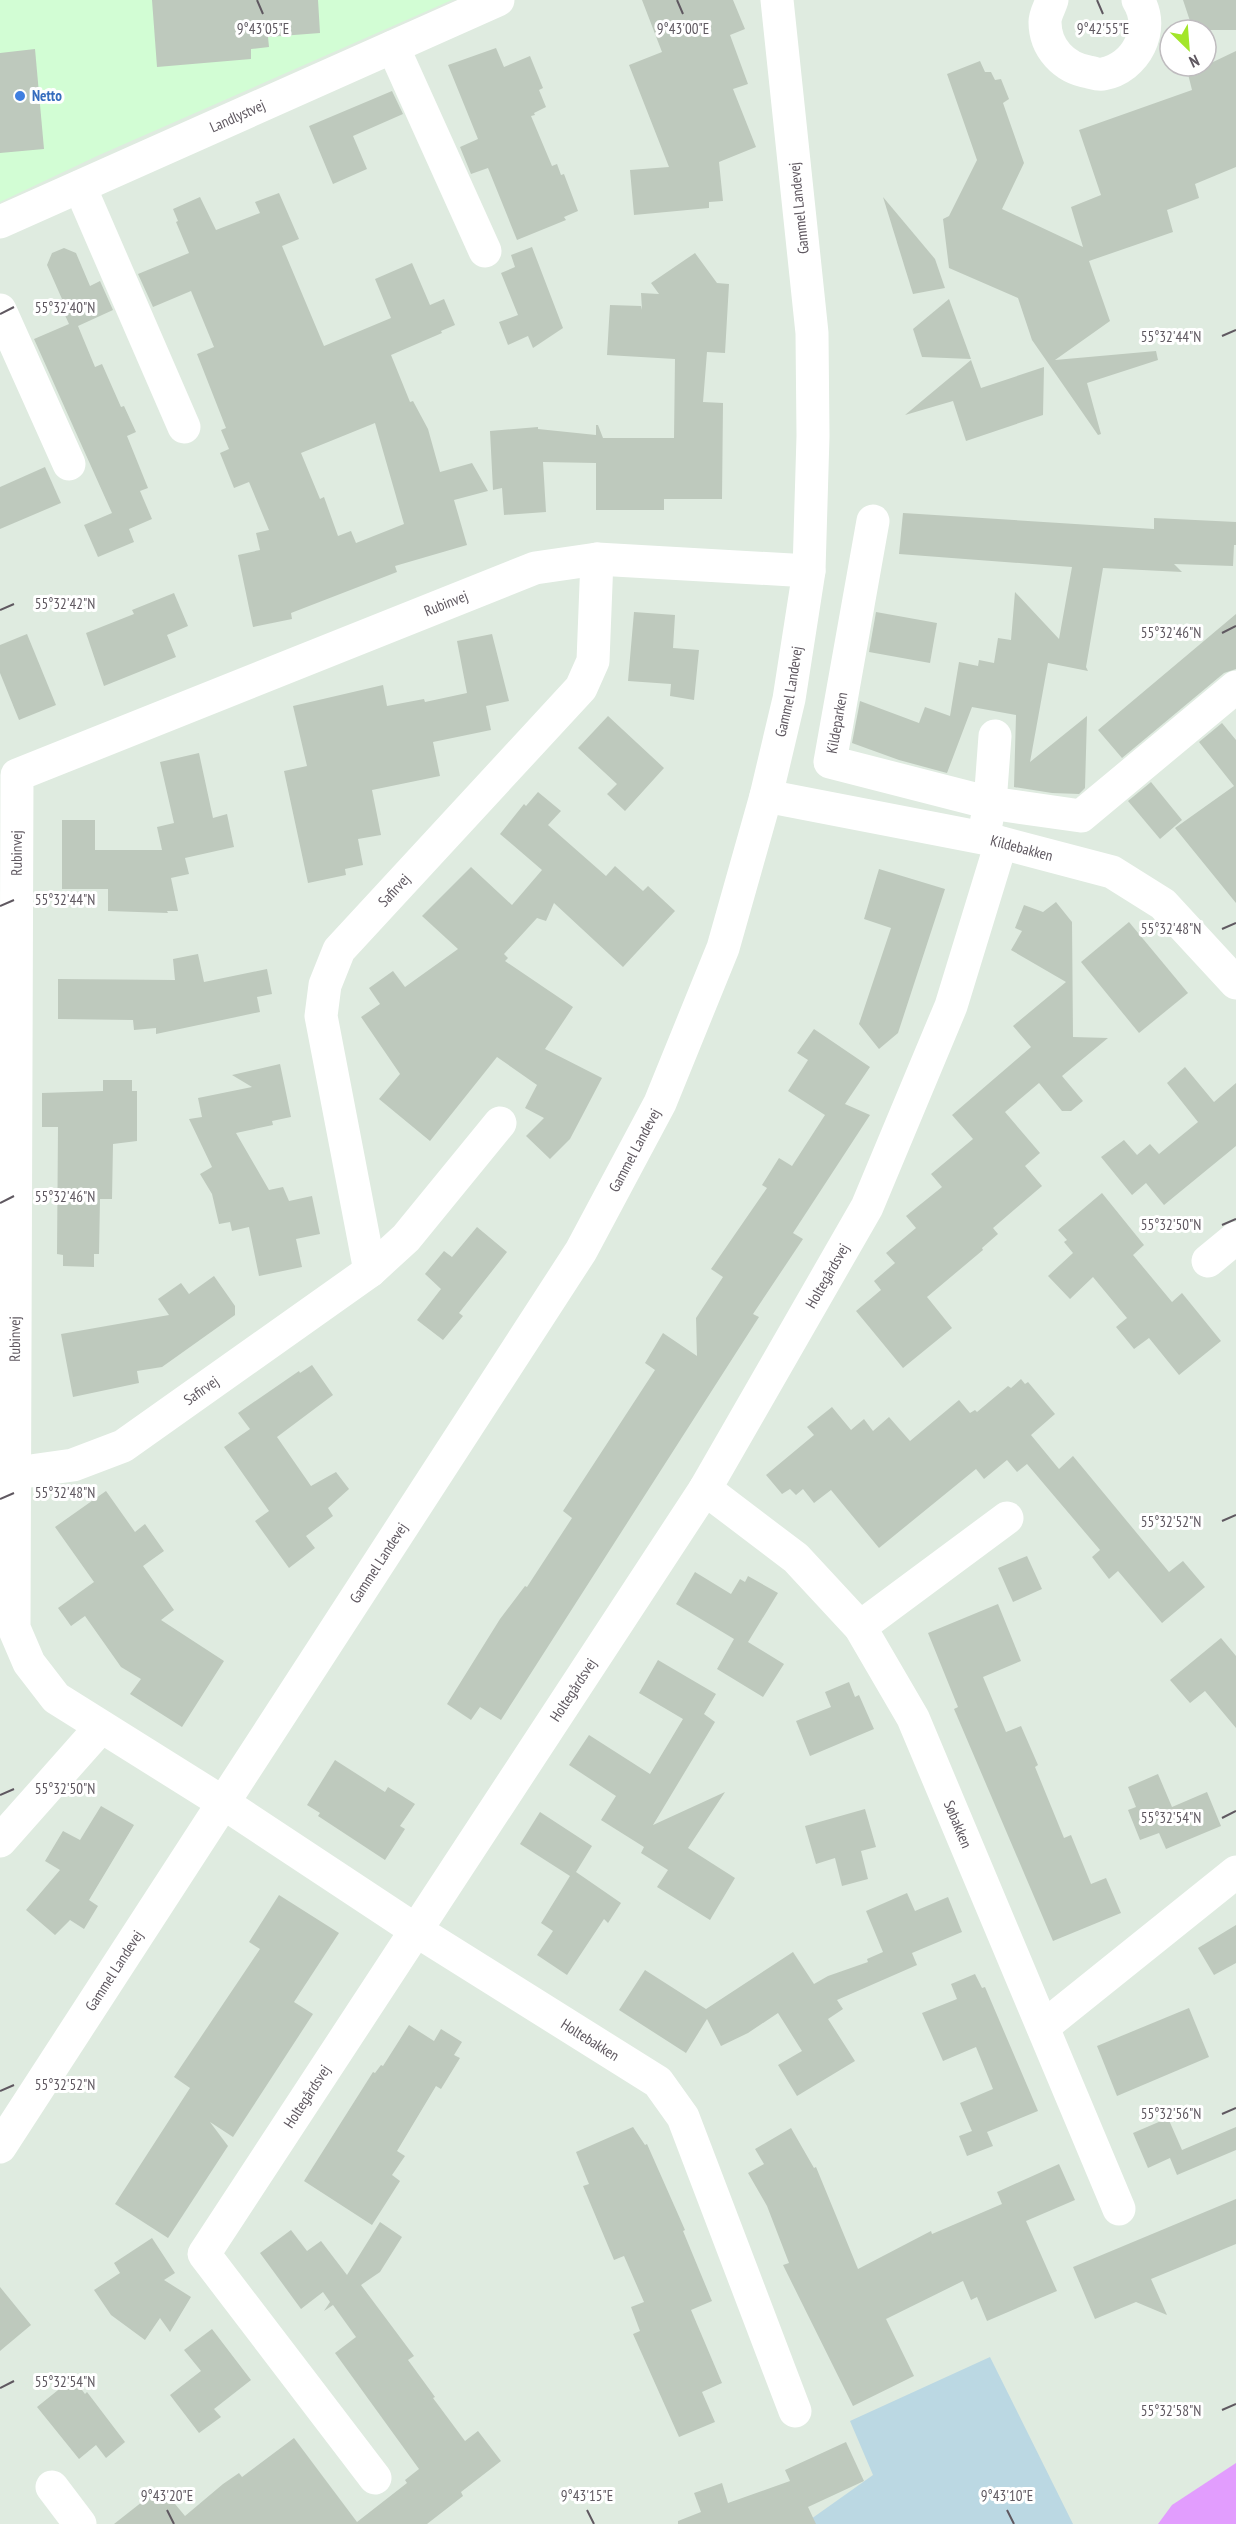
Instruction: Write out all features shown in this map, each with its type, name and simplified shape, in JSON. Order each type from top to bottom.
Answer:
[{"type":"street","name":"Landlystvej","points":[[0,222],[498,0]]},
{"type":"street","name":"Gammel Landevej","points":[[0,2147],[587,1240],[660,1103],[723,948],[766,796],[789,699],[809,571],[813,436],[812,333],[777,0]]},
{"type":"street","points":[[1052,0],[1045,24],[1053,51],[1074,70],[1102,74],[1128,63],[1144,39],[1144,11],[1138,0]]},
{"type":"street","points":[[393,47],[485,251]]},
{"type":"street","points":[[80,187],[184,427]]},
{"type":"street","points":[[0,310],[69,464]]},
{"type":"street","name":"Kildeparken","points":[[873,521],[830,762],[990,803],[1081,816],[1236,687]]},
{"type":"street","name":"Rubinvej","points":[[222,1802],[56,1698],[29,1663],[14,1628],[17,775],[535,567],[597,559],[809,571]]},
{"type":"street","name":"Safirvej","points":[[370,1271],[321,1016],[325,985],[339,951],[581,688],[593,661],[597,559]]},
{"type":"street","points":[[992,840],[990,803],[995,736]]},
{"type":"street","name":"Kildebakken","points":[[766,796],[992,840],[1112,872],[1163,904],[1232,969]]},
{"type":"street","name":"Holtegårdsvej","points":[[375,2478],[204,2254],[705,1489],[867,1207],[951,1006],[992,840]]},
{"type":"street","name":"Safirvej","points":[[16,1473],[73,1465],[123,1446],[370,1271],[406,1238],[500,1123]]},
{"type":"street","points":[[1208,1261],[1236,1238]]},
{"type":"street","name":"Søbakken","points":[[705,1489],[796,1558],[860,1627],[913,1719],[1119,2209]]},
{"type":"street","points":[[860,1627],[1007,1518]]},
{"type":"street","points":[[0,1841],[101,1727]]},
{"type":"street","name":"Holtebakken","points":[[222,1802],[417,1931],[658,2082],[683,2117],[795,2411]]},
{"type":"street","points":[[1042,2027],[1236,1872]]},
{"type":"street","points":[[52,2487],[80,2524]]},
{"type":"shaded area","points":[[0,0],[452,0],[97,156],[0,202]]},
{"type":"shaded area","points":[[990,2357],[1073,2524],[804,2524],[873,2475],[850,2421]]},
{"type":"shaded area","points":[[1236,2463],[1236,2524],[1158,2524],[1172,2505]]},
{"type":"building","points":[[152,0],[318,0],[320,33],[268,37],[269,47],[251,49],[251,59],[157,67]]},
{"type":"building","points":[[642,0],[733,0],[745,29],[730,35],[748,84],[733,89],[756,147],[719,162],[723,201],[709,202],[709,208],[634,215],[630,170],[669,167],[629,65],[662,52]]},
{"type":"building","points":[[1183,0],[1236,0],[1236,30],[1218,30],[1218,18],[1189,18]]},
{"type":"building","points":[[496,48],[504,67],[530,56],[543,88],[539,90],[546,107],[531,116],[552,166],[557,164],[561,175],[564,174],[578,211],[564,217],[566,220],[517,240],[488,168],[471,174],[460,147],[478,139],[448,65]]},
{"type":"building","name":"Netto","points":[[35,49],[44,149],[0,153],[0,53]]},
{"type":"building","points":[[1236,51],[1236,167],[1195,184],[1199,198],[1167,210],[1173,232],[1089,261],[1110,321],[1055,360],[1156,351],[1158,360],[1087,383],[1101,434],[1098,435],[1032,340],[1018,298],[949,268],[943,219],[949,216],[977,160],[947,74],[980,61],[985,72],[991,72],[995,80],[1001,79],[1009,99],[1003,103],[1024,163],[1002,209],[1083,247],[1071,207],[1101,195],[1079,130],[1192,90],[1189,78],[1218,78],[1218,60]]},
{"type":"building","points":[[392,91],[403,114],[353,136],[367,169],[333,184],[309,126]]},
{"type":"building","points":[[279,193],[299,239],[282,246],[324,346],[391,318],[375,279],[412,263],[430,305],[444,299],[455,325],[391,355],[410,402],[413,401],[428,429],[440,472],[472,463],[488,491],[454,500],[467,545],[395,566],[397,572],[291,613],[292,619],[253,627],[238,555],[260,550],[256,533],[269,530],[249,482],[234,488],[220,453],[229,449],[221,430],[226,428],[197,354],[214,347],[191,291],[153,307],[138,274],[189,253],[173,209],[200,197],[216,230],[260,213],[255,202]],"holes":[[[375,423],[404,524],[356,543],[351,531],[338,536],[324,497],[320,499],[301,453]]]},
{"type":"building","points":[[883,197],[935,259],[945,288],[913,294]]},
{"type":"building","points":[[532,247],[563,328],[533,348],[528,336],[508,345],[499,322],[518,315],[501,273],[515,267],[511,255]]},
{"type":"building","points":[[64,248],[76,253],[90,286],[100,281],[113,310],[78,326],[95,367],[102,364],[121,407],[124,406],[136,432],[127,436],[148,488],[140,491],[152,519],[129,529],[134,542],[98,557],[84,525],[112,513],[34,339],[69,324],[58,300],[62,299],[47,265],[52,253]]},
{"type":"building","points":[[695,253],[717,283],[729,284],[725,353],[707,352],[703,402],[723,403],[722,499],[664,499],[664,510],[596,510],[596,463],[543,462],[546,512],[504,515],[502,488],[493,490],[490,431],[538,427],[538,429],[596,435],[596,425],[598,425],[603,438],[674,438],[675,359],[607,355],[610,305],[641,306],[642,310],[641,293],[659,294],[651,283]]},
{"type":"building","points":[[949,299],[971,359],[922,357],[913,329]]},
{"type":"building","points":[[971,360],[981,388],[1044,367],[1043,415],[966,441],[953,401],[905,415]]},
{"type":"building","points":[[45,467],[61,503],[0,529],[0,487]]},
{"type":"building","points":[[903,513],[1154,529],[1154,518],[1236,522],[1236,545],[1234,545],[1233,566],[1174,564],[1182,572],[1103,568],[1086,667],[1088,671],[1048,663],[1030,762],[1087,716],[1085,788],[1079,794],[1052,793],[1014,787],[1016,715],[972,707],[947,773],[899,760],[852,743],[860,701],[919,723],[925,707],[950,716],[959,662],[978,666],[979,660],[994,663],[998,638],[1011,640],[1015,592],[1059,639],[1072,567],[899,554]]},
{"type":"building","points":[[174,593],[188,626],[167,635],[176,657],[104,686],[86,633],[134,614],[132,610]]},
{"type":"building","points":[[634,612],[675,615],[673,648],[699,650],[694,700],[670,696],[671,684],[628,681]]},
{"type":"building","points":[[876,612],[937,623],[930,663],[869,652]]},
{"type":"building","points":[[1236,614],[1236,669],[1224,673],[1122,758],[1098,730]]},
{"type":"building","points":[[27,634],[56,705],[19,720],[0,673],[0,645]]},
{"type":"building","points":[[492,634],[509,701],[486,706],[491,730],[433,742],[440,776],[372,790],[381,835],[358,839],[363,865],[345,869],[346,875],[308,883],[284,771],[307,766],[293,706],[383,685],[387,706],[424,699],[425,702],[467,693],[457,641]]},
{"type":"building","points":[[608,716],[664,768],[625,811],[607,794],[617,784],[578,748]]},
{"type":"building","points":[[1222,723],[1236,740],[1236,903],[1175,828],[1234,786],[1199,742]]},
{"type":"building","points":[[199,753],[213,818],[227,814],[234,847],[185,858],[189,874],[171,878],[178,911],[167,911],[168,913],[108,911],[108,889],[62,889],[62,820],[95,820],[95,850],[162,850],[157,827],[174,823],[160,762]]},
{"type":"building","points":[[1151,782],[1182,820],[1160,839],[1128,801]]},
{"type":"building","points":[[538,792],[561,811],[548,825],[606,876],[615,866],[643,891],[648,886],[675,911],[623,967],[554,903],[546,921],[537,918],[504,954],[508,958],[505,961],[573,1007],[545,1049],[602,1078],[570,1139],[550,1159],[526,1136],[544,1118],[525,1108],[537,1085],[497,1057],[430,1141],[379,1099],[400,1074],[361,1017],[380,1004],[369,988],[393,971],[405,987],[458,949],[422,916],[471,867],[512,905],[542,870],[500,834],[524,804],[526,806]]},
{"type":"building","points":[[879,869],[945,889],[898,1033],[879,1049],[859,1024],[891,928],[864,919]]},
{"type":"building","points":[[1056,902],[1072,922],[1073,1037],[1108,1038],[1062,1076],[1083,1101],[1071,1111],[1062,1111],[1039,1083],[1005,1112],[1040,1153],[1025,1166],[1042,1186],[993,1228],[998,1234],[982,1248],[983,1250],[927,1297],[952,1328],[903,1368],[856,1311],[881,1290],[874,1281],[895,1263],[886,1253],[916,1228],[906,1216],[942,1187],[931,1174],[973,1139],[952,1115],[1031,1047],[1013,1026],[1066,982],[1011,950],[1022,931],[1015,928],[1024,905],[1043,912]]},
{"type":"building","points":[[1129,922],[1188,993],[1139,1033],[1081,962]]},
{"type":"building","points":[[198,954],[204,982],[267,969],[272,994],[257,997],[260,1012],[156,1034],[156,1028],[134,1030],[133,1020],[58,1019],[58,979],[175,980],[173,959]]},
{"type":"building","points":[[814,1029],[870,1067],[845,1104],[870,1115],[793,1233],[803,1239],[753,1314],[759,1317],[501,1720],[480,1707],[471,1720],[447,1704],[500,1619],[525,1586],[527,1587],[572,1518],[563,1511],[655,1370],[645,1363],[663,1333],[697,1356],[696,1318],[723,1277],[711,1269],[767,1188],[762,1185],[779,1158],[792,1166],[825,1115],[788,1091],[808,1060],[797,1053]]},
{"type":"building","points":[[280,1064],[291,1117],[272,1121],[273,1125],[236,1133],[269,1190],[283,1187],[289,1201],[312,1196],[320,1234],[296,1239],[302,1267],[259,1276],[249,1227],[232,1231],[230,1222],[219,1224],[212,1194],[200,1174],[212,1167],[189,1119],[202,1117],[198,1098],[252,1087],[232,1075]]},
{"type":"building","points":[[1185,1067],[1214,1102],[1236,1083],[1236,1146],[1164,1205],[1146,1183],[1132,1195],[1101,1157],[1124,1140],[1137,1155],[1150,1144],[1159,1154],[1198,1122],[1167,1083]]},
{"type":"building","points":[[103,1080],[132,1080],[132,1091],[137,1091],[137,1141],[113,1144],[112,1199],[100,1199],[99,1254],[94,1254],[94,1267],[63,1266],[63,1255],[57,1254],[58,1127],[42,1127],[42,1093],[103,1091]]},
{"type":"building","points":[[1102,1193],[1144,1245],[1133,1255],[1172,1302],[1182,1293],[1221,1341],[1179,1375],[1149,1338],[1134,1349],[1116,1327],[1127,1318],[1093,1277],[1070,1299],[1048,1276],[1073,1253],[1064,1242],[1067,1240],[1058,1230]]},
{"type":"building","points":[[477,1227],[507,1252],[459,1313],[463,1316],[443,1340],[417,1320],[441,1289],[425,1274],[444,1251],[452,1257]]},
{"type":"building","points":[[214,1276],[235,1306],[235,1315],[162,1367],[137,1371],[139,1383],[73,1397],[61,1334],[169,1315],[158,1299],[181,1283],[189,1294]]},
{"type":"building","points":[[312,1365],[333,1395],[277,1437],[311,1486],[336,1472],[349,1489],[328,1508],[333,1516],[306,1536],[315,1548],[289,1568],[255,1521],[269,1511],[224,1447],[250,1429],[238,1413],[299,1371],[300,1373]]},
{"type":"building","points":[[1021,1379],[1025,1384],[1028,1382],[1055,1414],[1031,1435],[1059,1469],[1073,1456],[1169,1572],[1183,1561],[1205,1587],[1162,1623],[1118,1571],[1109,1579],[1092,1557],[1100,1550],[1027,1464],[1017,1472],[1007,1460],[984,1479],[976,1469],[879,1548],[831,1490],[814,1503],[803,1489],[796,1495],[790,1489],[782,1494],[766,1475],[814,1435],[807,1427],[832,1407],[851,1430],[864,1419],[873,1431],[889,1417],[910,1441],[959,1400],[970,1413],[975,1410],[977,1412],[1008,1386],[1011,1388]]},
{"type":"building","points":[[106,1491],[135,1532],[145,1524],[164,1551],[143,1566],[174,1610],[161,1620],[224,1661],[182,1727],[130,1694],[141,1679],[121,1667],[85,1616],[71,1626],[58,1608],[94,1582],[55,1527]]},
{"type":"building","points":[[1027,1556],[1042,1589],[1013,1602],[998,1568]]},
{"type":"building","points":[[695,1572],[731,1594],[740,1579],[745,1582],[748,1576],[778,1593],[748,1642],[784,1664],[763,1697],[717,1669],[734,1639],[676,1604]]},
{"type":"building","points":[[998,1604],[1021,1661],[983,1677],[1006,1732],[1021,1726],[1038,1765],[1035,1767],[1064,1838],[1071,1835],[1091,1884],[1106,1878],[1121,1913],[1053,1941],[954,1709],[958,1707],[928,1633]]},
{"type":"building","points":[[1221,1638],[1236,1656],[1236,1728],[1205,1691],[1190,1703],[1170,1680]]},
{"type":"building","points":[[658,1660],[716,1694],[704,1714],[715,1722],[653,1825],[725,1792],[688,1848],[735,1878],[710,1920],[657,1887],[668,1870],[641,1853],[644,1847],[601,1820],[616,1796],[569,1765],[589,1735],[650,1774],[683,1719],[639,1693]]},
{"type":"building","points":[[849,1682],[855,1697],[859,1695],[874,1729],[810,1756],[796,1721],[831,1707],[825,1692]]},
{"type":"building","points":[[335,1760],[385,1792],[388,1787],[415,1804],[400,1826],[405,1829],[385,1860],[318,1816],[320,1813],[307,1805]]},
{"type":"building","points":[[1158,1774],[1172,1807],[1207,1792],[1221,1826],[1166,1849],[1159,1833],[1140,1840],[1128,1810],[1136,1807],[1128,1787]]},
{"type":"building","points":[[101,1806],[134,1825],[89,1900],[98,1906],[84,1929],[70,1920],[55,1935],[26,1910],[60,1870],[45,1861],[63,1831],[80,1840]]},
{"type":"building","points":[[865,1809],[876,1847],[861,1851],[868,1879],[842,1886],[835,1858],[816,1864],[805,1826]]},
{"type":"building","points":[[540,1812],[592,1846],[576,1872],[621,1903],[608,1923],[604,1919],[567,1975],[537,1955],[553,1931],[541,1923],[570,1876],[520,1844]]},
{"type":"building","points":[[907,1893],[915,1911],[948,1897],[962,1932],[912,1953],[917,1965],[837,2000],[843,2009],[828,2019],[855,2061],[797,2096],[778,2065],[802,2051],[778,2013],[748,2033],[721,2046],[707,2019],[686,2053],[619,2010],[645,1970],[706,2009],[793,1952],[814,1984],[828,1976],[868,1962],[867,1959],[883,1952],[866,1911]]},
{"type":"building","points":[[279,1895],[339,1933],[294,2002],[313,2014],[233,2137],[210,2122],[228,2146],[168,2238],[115,2204],[190,2088],[174,2077],[260,1949],[249,1942]]},
{"type":"building","points":[[1236,1925],[1236,1963],[1214,1975],[1198,1948]]},
{"type":"building","points":[[975,1974],[982,1988],[985,1987],[1038,2111],[987,2132],[993,2146],[967,2156],[959,2136],[972,2131],[960,2103],[993,2089],[976,2047],[943,2061],[922,2013],[957,1999],[951,1984]]},
{"type":"building","points":[[1189,2008],[1209,2057],[1117,2096],[1097,2046]]},
{"type":"building","points":[[409,2025],[434,2041],[441,2029],[462,2042],[454,2055],[460,2058],[441,2089],[436,2086],[397,2151],[405,2156],[392,2175],[400,2181],[372,2225],[304,2181],[373,2072],[375,2073],[381,2065],[383,2066]]},
{"type":"building","points":[[1168,2118],[1182,2150],[1236,2127],[1236,2150],[1177,2175],[1170,2158],[1148,2168],[1133,2133]]},
{"type":"building","points":[[633,2127],[645,2145],[647,2144],[685,2230],[683,2231],[712,2301],[691,2310],[722,2383],[702,2392],[715,2422],[679,2437],[633,2334],[640,2331],[631,2307],[644,2302],[624,2256],[614,2260],[583,2186],[589,2184],[576,2152]]},
{"type":"building","points":[[791,2128],[814,2168],[816,2167],[858,2269],[931,2231],[932,2234],[1002,2204],[997,2192],[1059,2164],[1075,2200],[1026,2221],[1057,2291],[987,2321],[977,2297],[971,2300],[963,2281],[886,2319],[914,2376],[853,2406],[783,2265],[789,2263],[767,2206],[748,2173],[764,2164],[755,2149]]},
{"type":"building","points":[[1236,2199],[1236,2244],[1151,2279],[1167,2315],[1136,2302],[1095,2319],[1073,2267]]},
{"type":"building","points":[[380,2222],[402,2237],[380,2272],[361,2285],[414,2356],[408,2360],[465,2441],[478,2431],[501,2461],[461,2492],[463,2496],[427,2524],[114,2524],[161,2487],[185,2516],[223,2484],[239,2473],[242,2477],[294,2438],[357,2522],[407,2483],[405,2480],[419,2469],[335,2353],[356,2337],[333,2305],[324,2311],[330,2302],[323,2292],[301,2309],[260,2253],[291,2230],[307,2251],[321,2241],[347,2275]]},
{"type":"building","points":[[152,2238],[175,2273],[164,2280],[191,2297],[170,2332],[160,2318],[145,2340],[111,2315],[94,2290],[120,2273],[114,2263]]},
{"type":"building","points":[[0,2287],[31,2325],[0,2351]]},
{"type":"building","points":[[212,2329],[251,2380],[214,2409],[221,2417],[199,2433],[170,2395],[201,2371],[184,2350]]},
{"type":"building","points":[[73,2378],[85,2394],[87,2392],[125,2442],[106,2458],[96,2445],[79,2459],[37,2407]]},
{"type":"building","points":[[846,2442],[864,2481],[808,2507],[816,2524],[678,2524],[678,2521],[701,2512],[694,2493],[722,2483],[728,2503],[790,2481],[785,2470]]},
{"type":"place","name":"Netto","points":[[20,96]]}]
